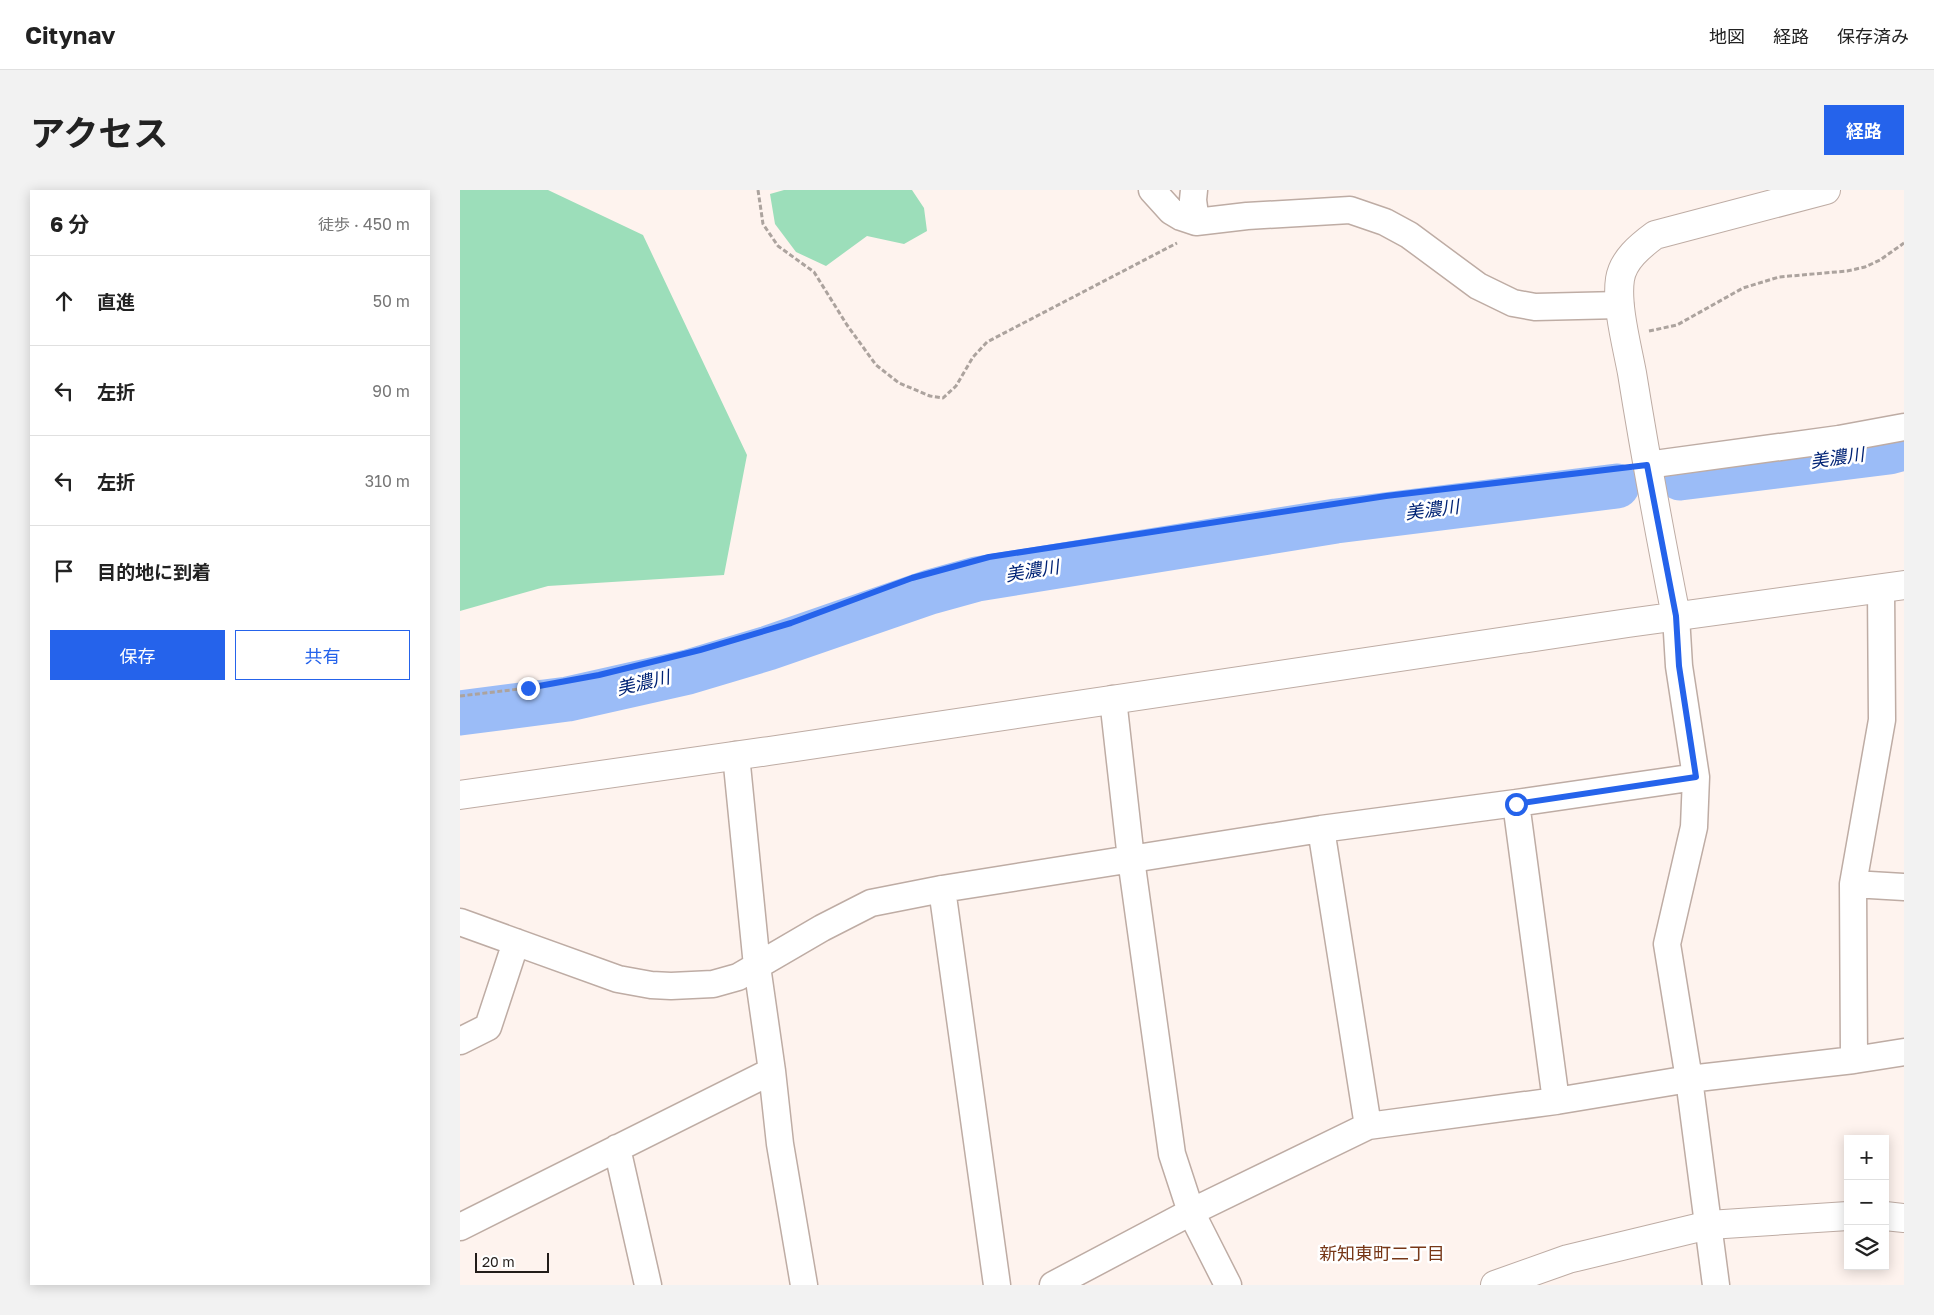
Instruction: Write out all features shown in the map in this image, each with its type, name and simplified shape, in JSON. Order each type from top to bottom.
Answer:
[{"type":"street","points":[[1152,190],[1171,210],[1181,217],[1196,222],[1247,216],[1350,210],[1385,222],[1409,235],[1478,286],[1513,303],[1535,306],[1620,305]]},
{"type":"street","points":[[1194,190],[1193,200],[1196,222]]},
{"type":"street","points":[[1716,1285],[1689,1079],[1667,944],[1694,827],[1696,777],[1679,666],[1676,616],[1647,465],[1620,305],[1620,277],[1626,263],[1654,235],[1826,190]]},
{"type":"street","points":[[1647,465],[1839,439],[1904,427]]},
{"type":"street","points":[[460,795],[1676,616],[1892,587],[1882,720],[1853,884],[1854,1060]]},
{"type":"street","points":[[1114,699],[1131,859],[1172,1154],[1191,1212],[1228,1285]]},
{"type":"street","points":[[736,755],[758,966],[780,1144],[804,1285]]},
{"type":"street","points":[[460,922],[618,979],[651,985],[691,987],[713,984],[738,977],[822,928],[871,903],[942,889],[1131,859],[1696,777]]},
{"type":"street","points":[[1516,804],[1556,1101]]},
{"type":"street","points":[[1321,830],[1368,1126]]},
{"type":"street","points":[[1853,884],[1904,887]]},
{"type":"street","points":[[942,889],[997,1285]]},
{"type":"street","points":[[460,1041],[488,1027],[516,942]]},
{"type":"street","points":[[1053,1285],[1191,1212],[1368,1126],[1556,1101],[1689,1079],[1854,1060],[1904,1052]]},
{"type":"street","points":[[460,1227],[772,1071]]},
{"type":"street","points":[[617,1148],[648,1285]]},
{"type":"street","points":[[1495,1285],[1568,1259],[1709,1225],[1844,1216]]},
{"type":"street","points":[[1889,1216],[1904,1218]]},
{"type":"path","points":[[758,190],[763,224],[778,246],[814,272],[847,325],[876,365],[899,383],[930,396],[943,398],[956,386],[973,357],[987,342],[1184,239],[1196,222]]},
{"type":"path","points":[[1625,334],[1658,330],[1677,325],[1743,288],[1779,277],[1847,271],[1865,267],[1880,260],[1904,243]]},
{"type":"path","points":[[460,696],[528,688],[599,675],[700,650],[791,623],[912,578],[989,557],[1386,496],[1647,465]]},
{"type":"green space","points":[[460,190],[548,190],[643,235],[747,455],[724,575],[548,586],[460,611]]},
{"type":"green space","points":[[784,190],[912,190],[924,208],[927,231],[904,244],[867,236],[826,266],[796,252],[775,224],[770,194]]},
{"type":"waterway","name":"美濃川","points":[[1680,478],[1889,452],[1904,448]]},
{"type":"waterway","name":"美濃川","points":[[460,713],[568,699],[688,672],[768,648],[930,592],[977,579],[1336,521],[1617,486]]},
{"type":"district","name":"新知東町二丁目","points":[[1382,1253]]},
{"type":"route","points":[[528,688],[599,675],[700,650],[791,623],[912,578],[989,557],[1386,496],[1647,465],[1676,616],[1679,666],[1696,777],[1516,804]]}]
